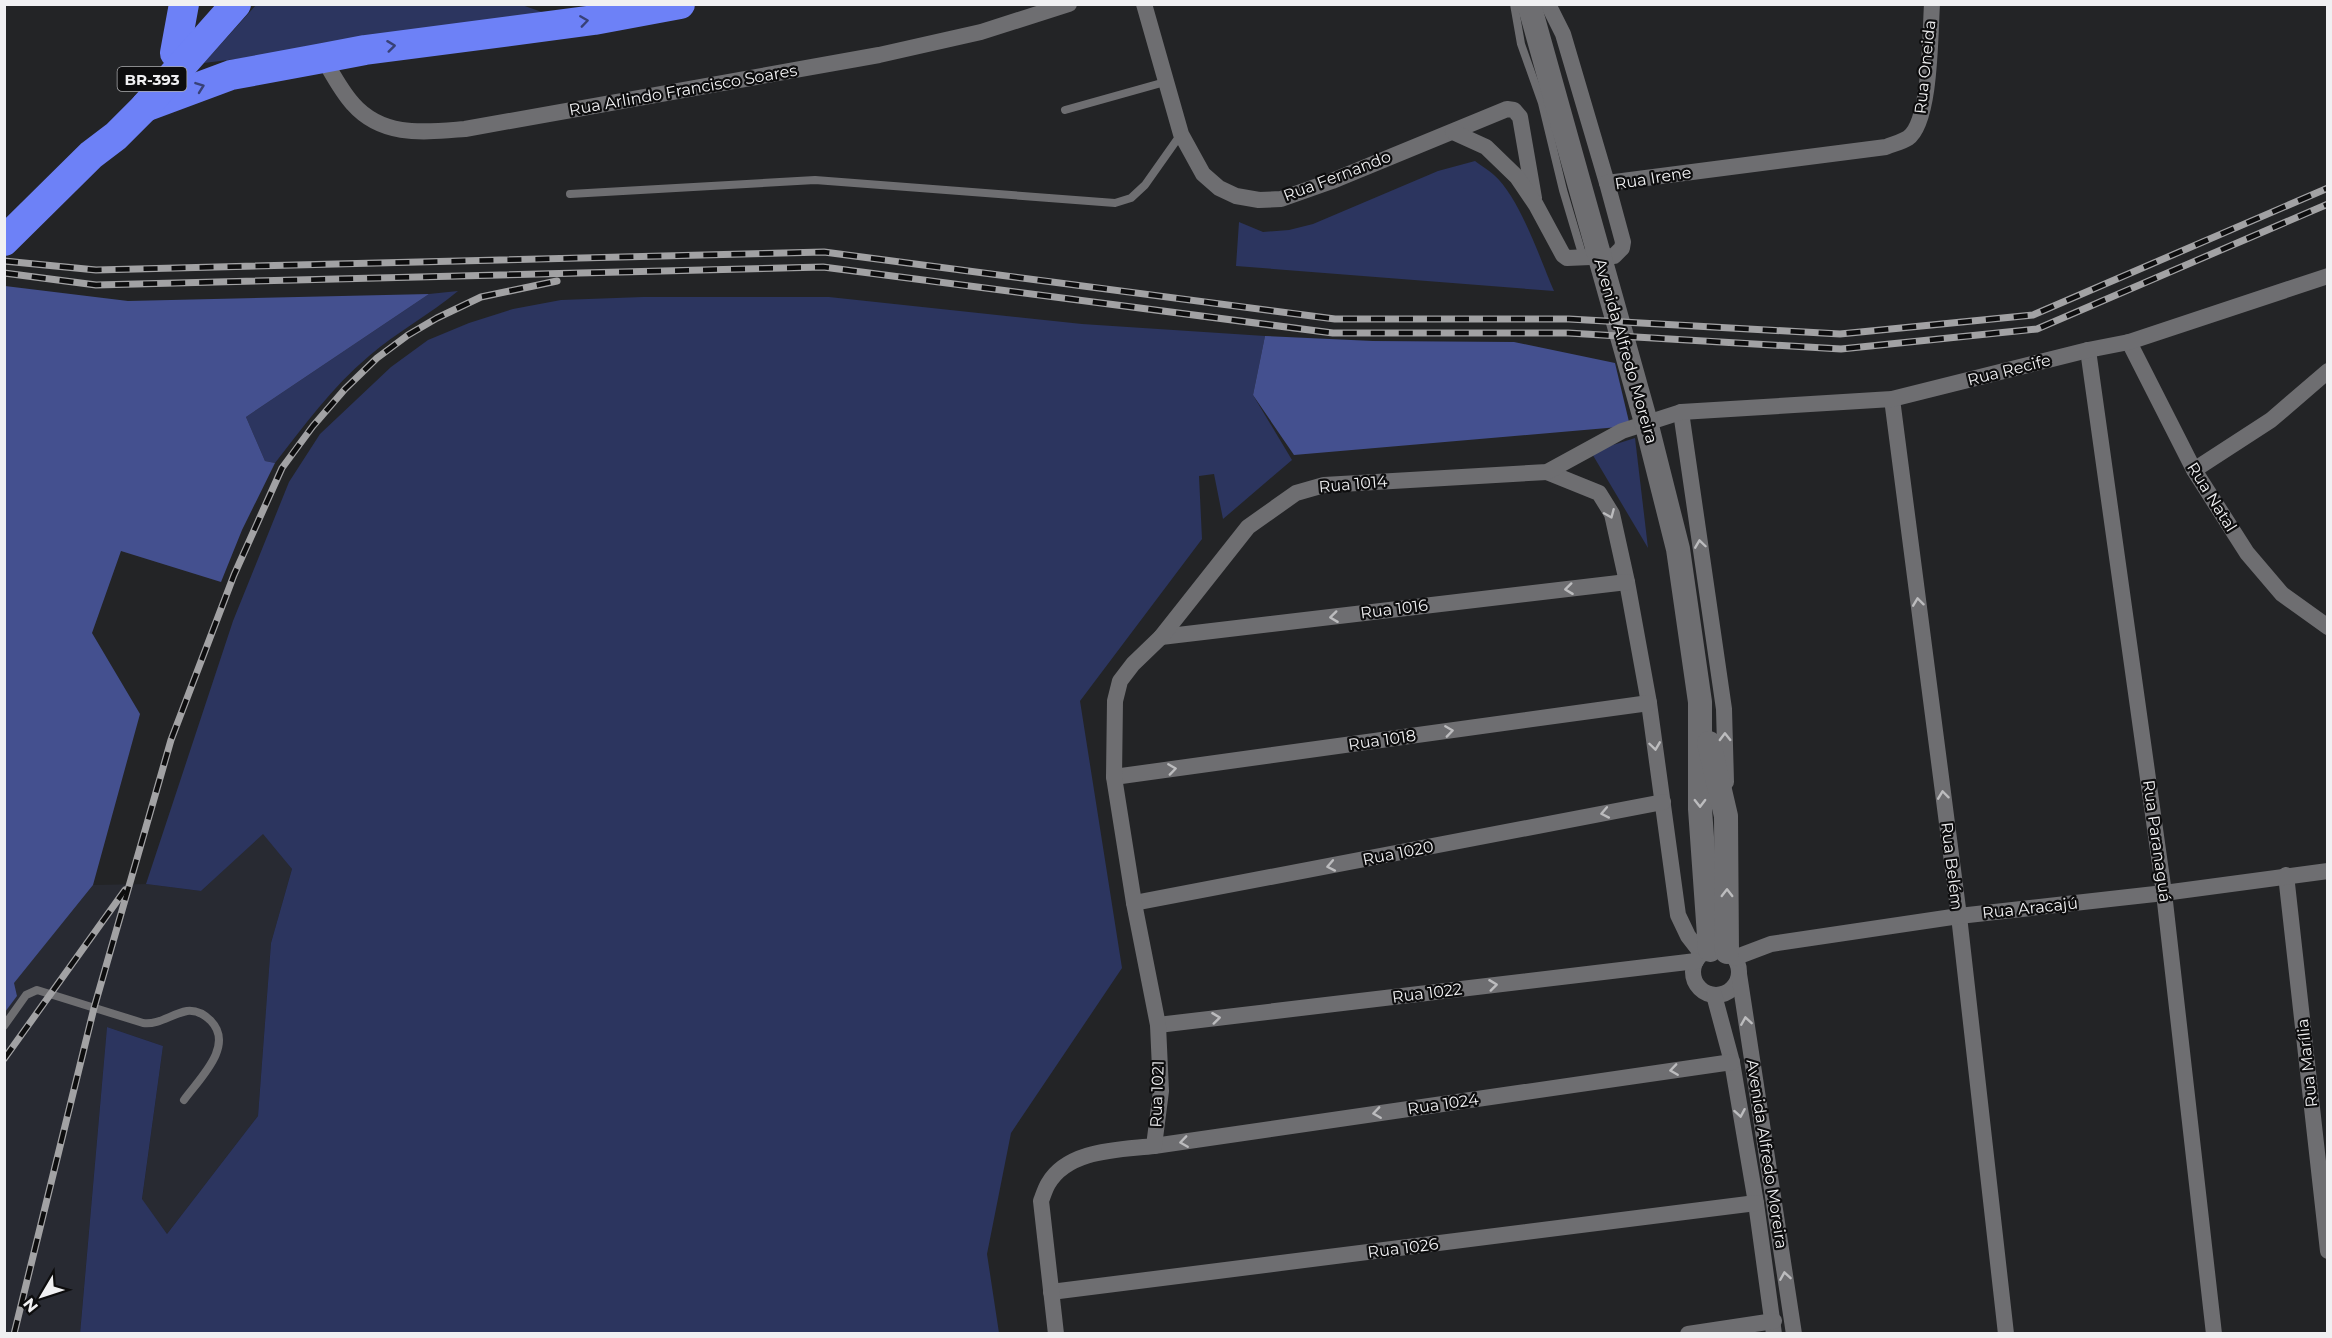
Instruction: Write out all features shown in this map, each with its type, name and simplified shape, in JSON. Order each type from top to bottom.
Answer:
[{"type":"highway","points":[[175,53],[184,4]]},
{"type":"highway","name":"BR-393","points":[[91,155],[107,128],[216,4]]},
{"type":"highway","points":[[145,107],[236,4]]},
{"type":"highway","points":[[145,107],[231,75],[365,50],[594,20],[680,4]]},
{"type":"highway","name":"BR-393","points":[[4,241],[91,155],[116,136],[145,107]]},
{"type":"street","name":"Rua Arlindo Francisco Soares","points":[[322,58],[352,104],[369,118],[389,129],[417,132],[455,130],[879,55],[981,32],[1070,4]]},
{"type":"street","name":"Rua Fernando","points":[[1144,4],[1181,134],[1203,174],[1219,188],[1236,196],[1259,200],[1281,199],[1507,109],[1514,110],[1520,117],[1536,205]]},
{"type":"street","name":"Avenida Alfredo Moreira","points":[[1529,4],[1664,490],[1678,549],[1699,697],[1726,816]]},
{"type":"street","points":[[1548,4],[1563,34],[1607,183]]},
{"type":"street","name":"Rua Oneida","points":[[1886,147],[1909,138],[1920,121],[1925,99],[1932,4]]},
{"type":"street","name":"Rua Irene","points":[[1454,132],[1486,147],[1502,160],[1536,205],[1563,255],[1567,258],[1614,255],[1622,248],[1623,242],[1607,183],[1886,147]]},
{"type":"street","name":"Rua Recife","points":[[1681,412],[1892,399],[2088,350],[2129,342],[2328,276]]},
{"type":"street","name":"Rua Natal","points":[[2129,342],[2194,470],[2247,553],[2282,594],[2328,627]]},
{"type":"street","name":"Rua Paranaguá","points":[[2088,350],[2164,893],[2214,1334]]},
{"type":"street","points":[[2194,470],[2271,420],[2328,371]]},
{"type":"street","name":"Rua Belém","points":[[1892,399],[1959,916],[2006,1334]]},
{"type":"street","name":"Avenida Alfredo Moreira","points":[[1681,412],[1725,710],[1726,816],[1714,955]]},
{"type":"street","name":"Rua 1014","points":[[1114,777],[1115,701],[1120,681],[1133,664],[1161,637],[1248,526],[1296,493],[1324,484],[1547,472],[1622,431],[1681,412]]},
{"type":"street","points":[[1547,472],[1599,493],[1612,514],[1649,703],[1678,915],[1688,936],[1714,955],[1739,974],[1737,983],[1723,994],[1714,995],[1705,992],[1698,987],[1694,978],[1693,970],[1714,955]]},
{"type":"street","name":"Rua 1016","points":[[1161,637],[1627,582]]},
{"type":"street","name":"Avenida Alfredo Moreira","points":[[1699,697],[1700,809],[1714,955]]},
{"type":"street","name":"Rua 1018","points":[[1114,777],[1649,703]]},
{"type":"street","name":"Rua 1021","points":[[1056,1334],[1041,1201],[1048,1184],[1059,1171],[1079,1159],[1109,1151],[1154,1146],[1161,1091],[1158,1025],[1134,903],[1114,777]]},
{"type":"street","name":"Rua 1020","points":[[1134,903],[1663,802]]},
{"type":"street","name":"Rua Aracajú","points":[[1714,955],[1771,944],[1959,916],[2164,893],[2328,871]]},
{"type":"street","name":"Rua Marília","points":[[2286,875],[2328,1251]]},
{"type":"street","name":"Rua 1022","points":[[1158,1025],[1714,955]]},
{"type":"street","name":"Avenida Alfredo Moreira","points":[[1739,974],[1794,1334]]},
{"type":"street","name":"Avenida Alfredo Moreira","points":[[1714,995],[1732,1062],[1774,1327]]},
{"type":"street","name":"Rua 1024","points":[[1154,1146],[1732,1062]]},
{"type":"street","name":"Rua 1026","points":[[1051,1292],[1756,1203]]},
{"type":"street","points":[[1688,1334],[1774,1327]]},
{"type":"lane","points":[[1514,4],[1521,44],[1542,103],[1563,190],[1583,257]]},
{"type":"lane","points":[[1065,110],[1165,82]]},
{"type":"lane","points":[[570,194],[815,180],[1115,203],[1131,198],[1145,185],[1181,134]]},
{"type":"lane","points":[[4,1026],[26,995],[34,991],[45,992],[142,1023],[160,1022],[188,1011],[198,1012],[213,1024],[220,1041],[216,1054],[184,1100]]},
{"type":"shaded area","points":[[519,4],[559,18],[204,63],[256,5]]},
{"type":"shaded area","points":[[1475,161],[1494,175],[1512,198],[1521,213],[1554,291],[1236,266],[1239,222],[1263,232],[1289,230],[1313,224],[1438,171]]},
{"type":"shaded area","points":[[5,286],[128,301],[429,294],[246,417],[265,461],[275,463],[242,530],[221,582],[121,551],[92,633],[140,714],[93,885],[14,983],[17,996],[5,1012]]},
{"type":"shaded area","points":[[458,291],[369,356],[331,394],[275,463],[265,461],[246,417],[429,294]]},
{"type":"shaded area","points":[[643,297],[829,297],[1082,324],[1265,336],[1253,395],[1292,460],[1223,519],[1214,474],[1199,476],[1202,539],[1080,701],[1122,968],[1011,1133],[987,1254],[999,1333],[80,1334],[107,1027],[163,1046],[142,1199],[167,1234],[258,1116],[271,943],[292,869],[263,834],[201,891],[146,884],[233,621],[289,482],[320,434],[391,367],[428,340],[469,323],[513,309],[561,300]]},
{"type":"shaded area","points":[[1265,336],[1373,341],[1514,342],[1615,363],[1630,426],[1294,455],[1253,395]]},
{"type":"shaded area","points":[[1635,438],[1648,548],[1591,452]]},
{"type":"shaded area","points":[[263,833],[292,869],[271,943],[258,1116],[167,1234],[142,1200],[163,1046],[107,1027],[80,1333],[5,1333],[4,1012],[17,996],[13,983],[93,885],[146,884],[201,891]]},
{"type":"railway","points":[[4,261],[96,270],[824,252],[1335,319],[1569,319],[1840,334],[2033,315],[2328,188]]},
{"type":"railway","points":[[4,273],[96,285],[823,267],[1333,333],[1568,333],[1841,349],[2037,329],[2328,204]]},
{"type":"railway","points":[[14,1334],[94,1008],[171,740],[234,575],[282,468],[313,426],[345,389],[377,358],[408,335],[481,297],[557,281]]},
{"type":"railway","points":[[4,1059],[125,890]]}]
